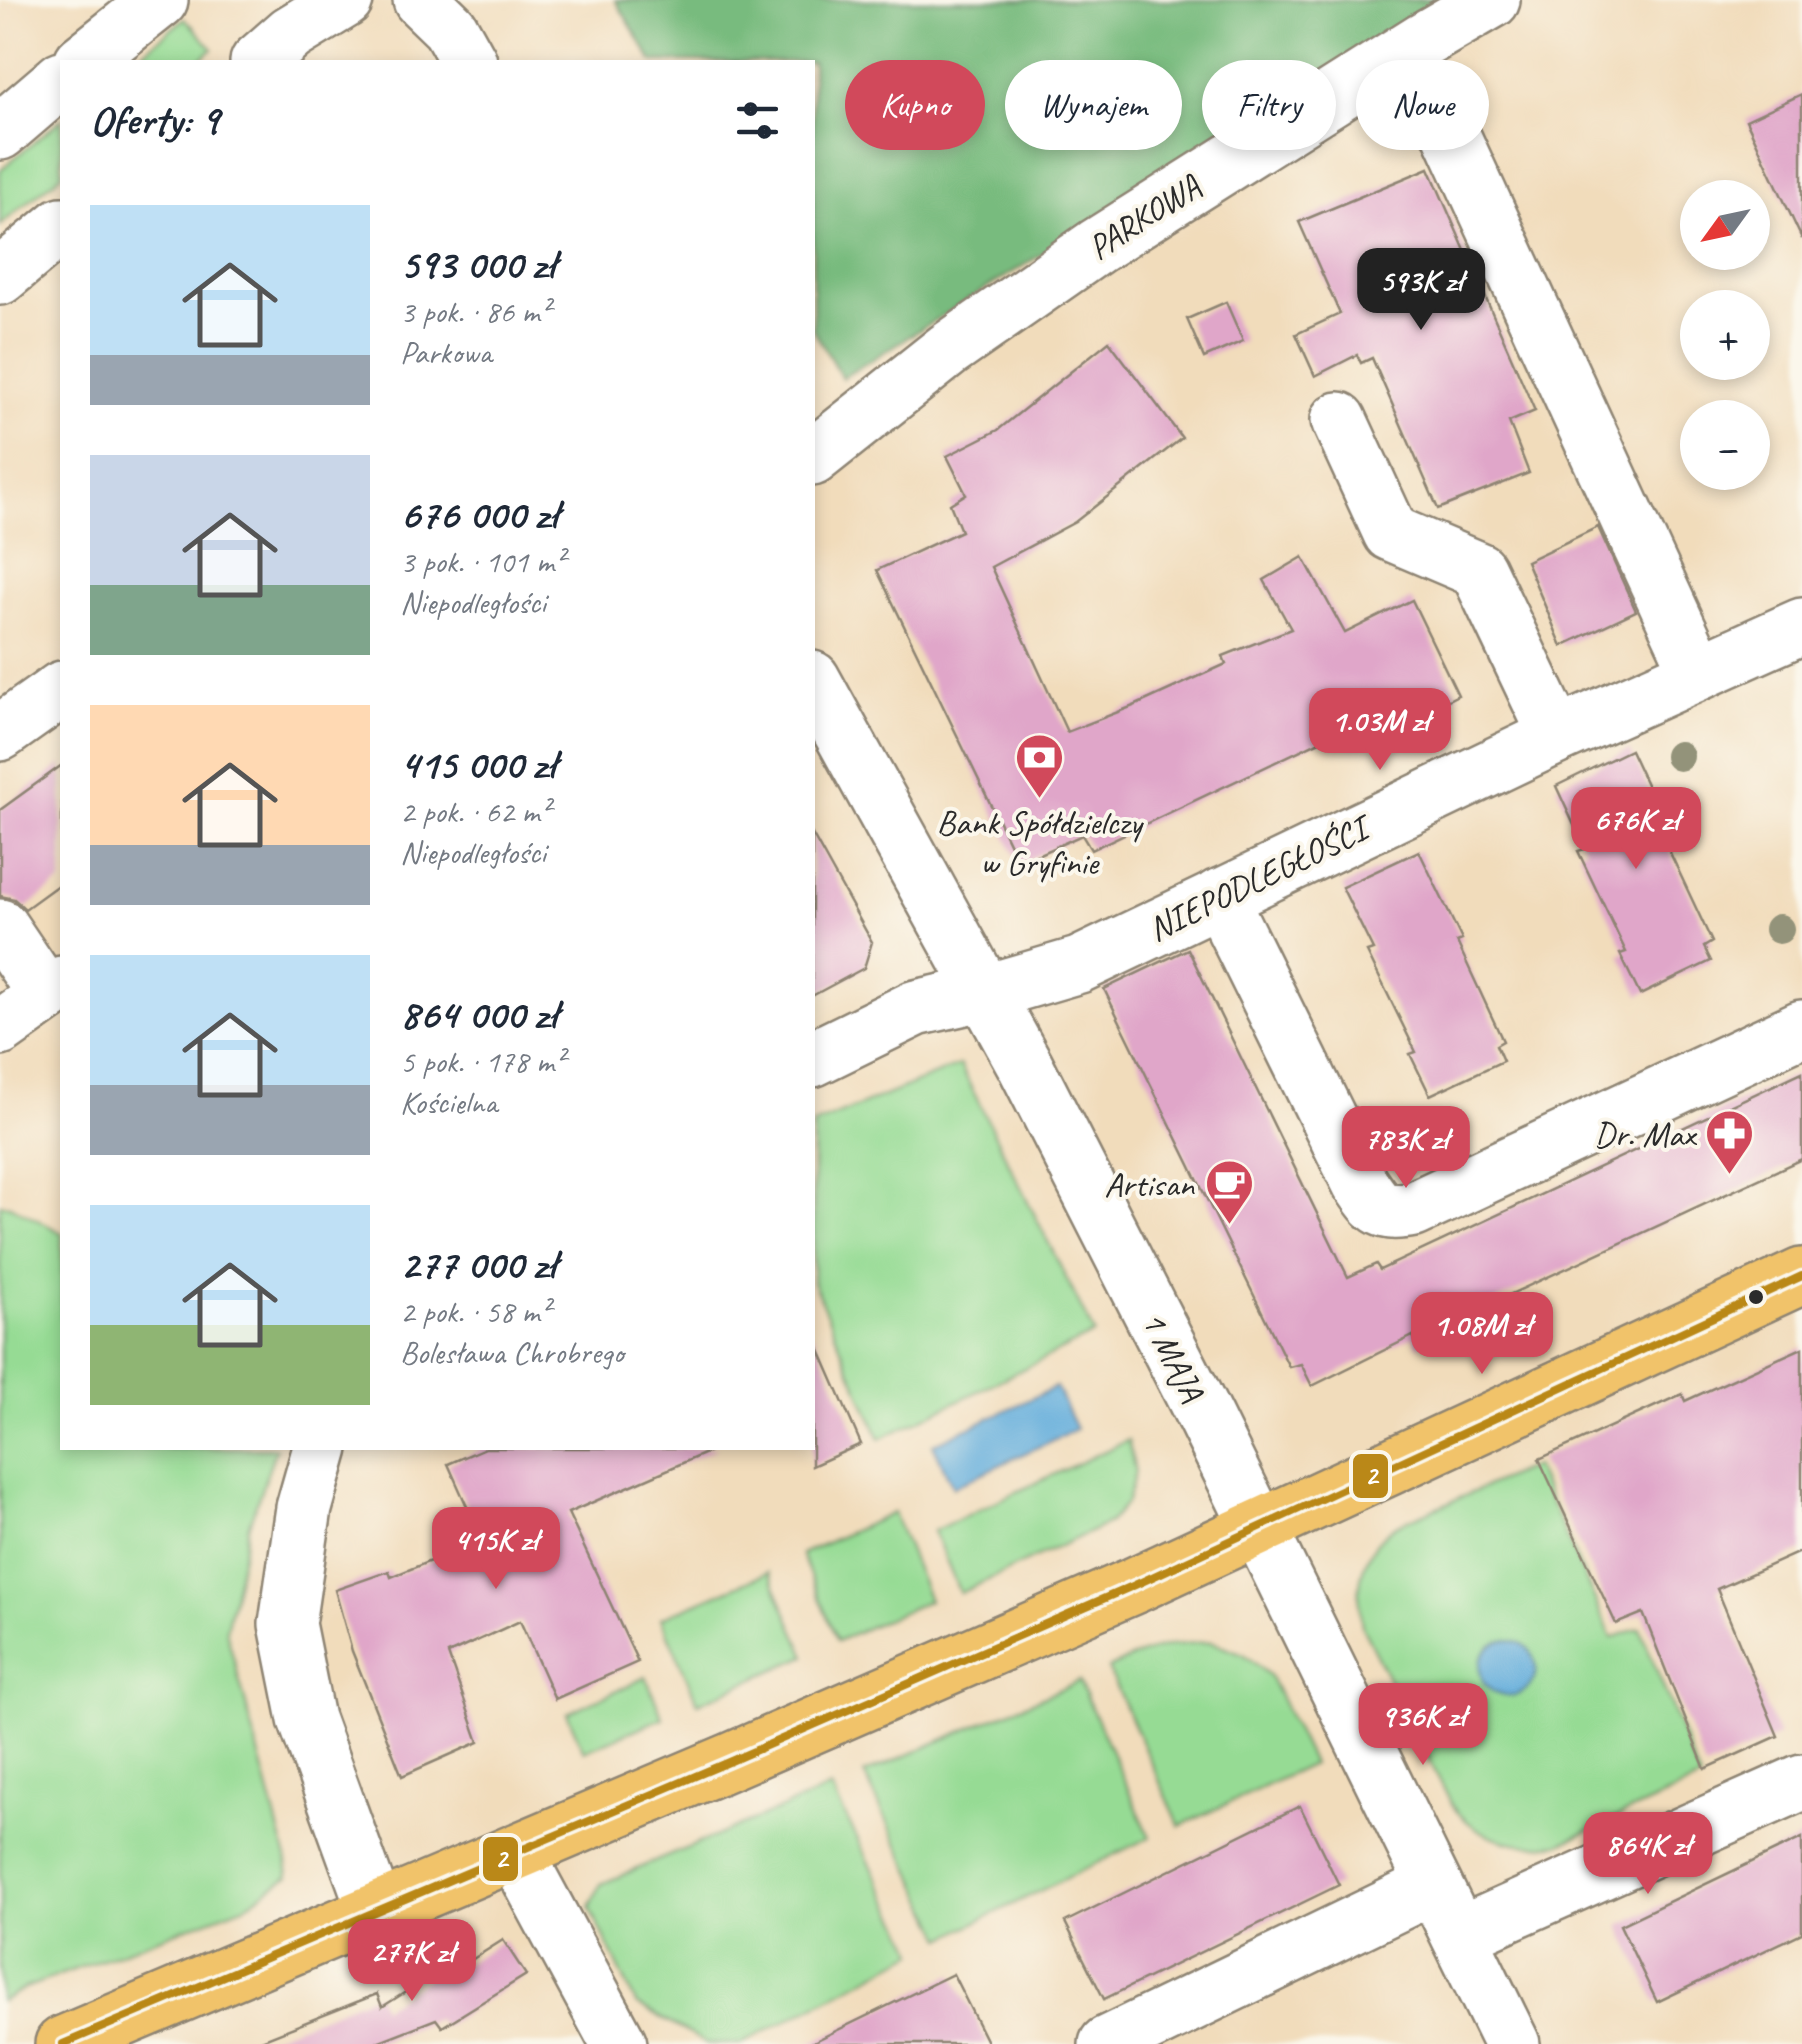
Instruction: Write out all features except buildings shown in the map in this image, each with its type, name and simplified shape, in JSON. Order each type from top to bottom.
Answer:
[{"type":"main road","points":[[63,2044],[1015,1638],[1802,1276]]},
{"type":"street","points":[[85,60],[160,0]]},
{"type":"street","points":[[260,60],[291,33],[345,0]]},
{"type":"street","points":[[421,0],[450,28],[469,60]]},
{"type":"street","name":"PARKOWA","points":[[815,456],[948,350],[1160,205],[1492,0]]},
{"type":"street","points":[[0,132],[60,81]]},
{"type":"street","points":[[1459,150],[1698,671]]},
{"type":"street","points":[[0,277],[60,228]]},
{"type":"street","points":[[1339,420],[1391,533],[1478,570],[1557,736]]},
{"type":"street","name":"NIEPODLEGŁOŚCI","points":[[815,1058],[916,1008],[987,992],[1079,964],[1557,736],[1802,626]]},
{"type":"street","name":"1 MAJA","points":[[815,684],[987,992],[1258,1527],[1512,2044]]},
{"type":"street","points":[[0,734],[60,690]]},
{"type":"street","points":[[1219,897],[1360,1184],[1376,1206],[1394,1213],[1414,1210],[1802,1028]]},
{"type":"street","points":[[0,926],[54,990],[0,1028]]},
{"type":"street","points":[[320,1450],[304,1508],[287,1624],[306,1719],[376,1912]]},
{"type":"street","points":[[1459,1936],[1802,1782]]},
{"type":"street","points":[[516,1853],[619,2044]]},
{"type":"street","points":[[1107,2044],[1433,1886]]},
{"type":"green space","points":[[615,0],[1461,0],[1336,73],[1336,60],[1202,60],[1202,150],[1210,150],[842,378],[815,332],[815,60],[652,60]]},
{"type":"green space","points":[[185,18],[213,49],[199,60],[133,60]]},
{"type":"green space","points":[[60,121],[60,176],[0,225],[0,170]]},
{"type":"green space","points":[[960,1065],[1094,1334],[880,1439],[815,1287],[815,1124]]},
{"type":"green space","points":[[0,1204],[10,1205],[60,1232],[60,1450],[275,1450],[248,1527],[226,1630],[289,1876],[244,1906],[25,1988],[0,2002]]},
{"type":"green space","points":[[1128,1440],[1135,1472],[1127,1502],[1109,1523],[960,1593],[933,1531]]},
{"type":"green space","points":[[1534,1466],[1612,1638],[1640,1628],[1700,1780],[1559,1844],[1544,1845],[1514,1843],[1486,1834],[1452,1805],[1362,1626],[1359,1597],[1368,1558],[1396,1525]]},
{"type":"green space","points":[[893,1513],[929,1600],[837,1641],[801,1554]]},
{"type":"green space","points":[[769,1572],[806,1656],[698,1703],[661,1618]]},
{"type":"green space","points":[[1212,1642],[1244,1654],[1269,1675],[1312,1764],[1180,1826],[1108,1669],[1158,1649]]},
{"type":"green space","points":[[646,1677],[663,1718],[584,1751],[567,1713]]},
{"type":"green space","points":[[1079,1681],[1150,1837],[944,1938],[864,1774]]},
{"type":"green space","points":[[831,1788],[916,1952],[741,2044],[707,2044],[636,2004],[590,1907],[601,1884]]},
{"type":"water","points":[[1056,1387],[1076,1429],[953,1487],[933,1444]]},
{"type":"water","points":[[1508,1640],[1528,1648],[1536,1668],[1528,1688],[1508,1696],[1488,1688],[1480,1668],[1488,1648]]},
{"type":"transit line","name":"2","points":[[63,2044],[1135,1585],[1802,1276]]},
{"type":"place","name":"Bank Spółdzielczy w Gryfinie","points":[[1039,800]]},
{"type":"place","name":"Dr. Max","points":[[1730,1176]]},
{"type":"place","name":"Artisan","points":[[1229,1226]]}]
